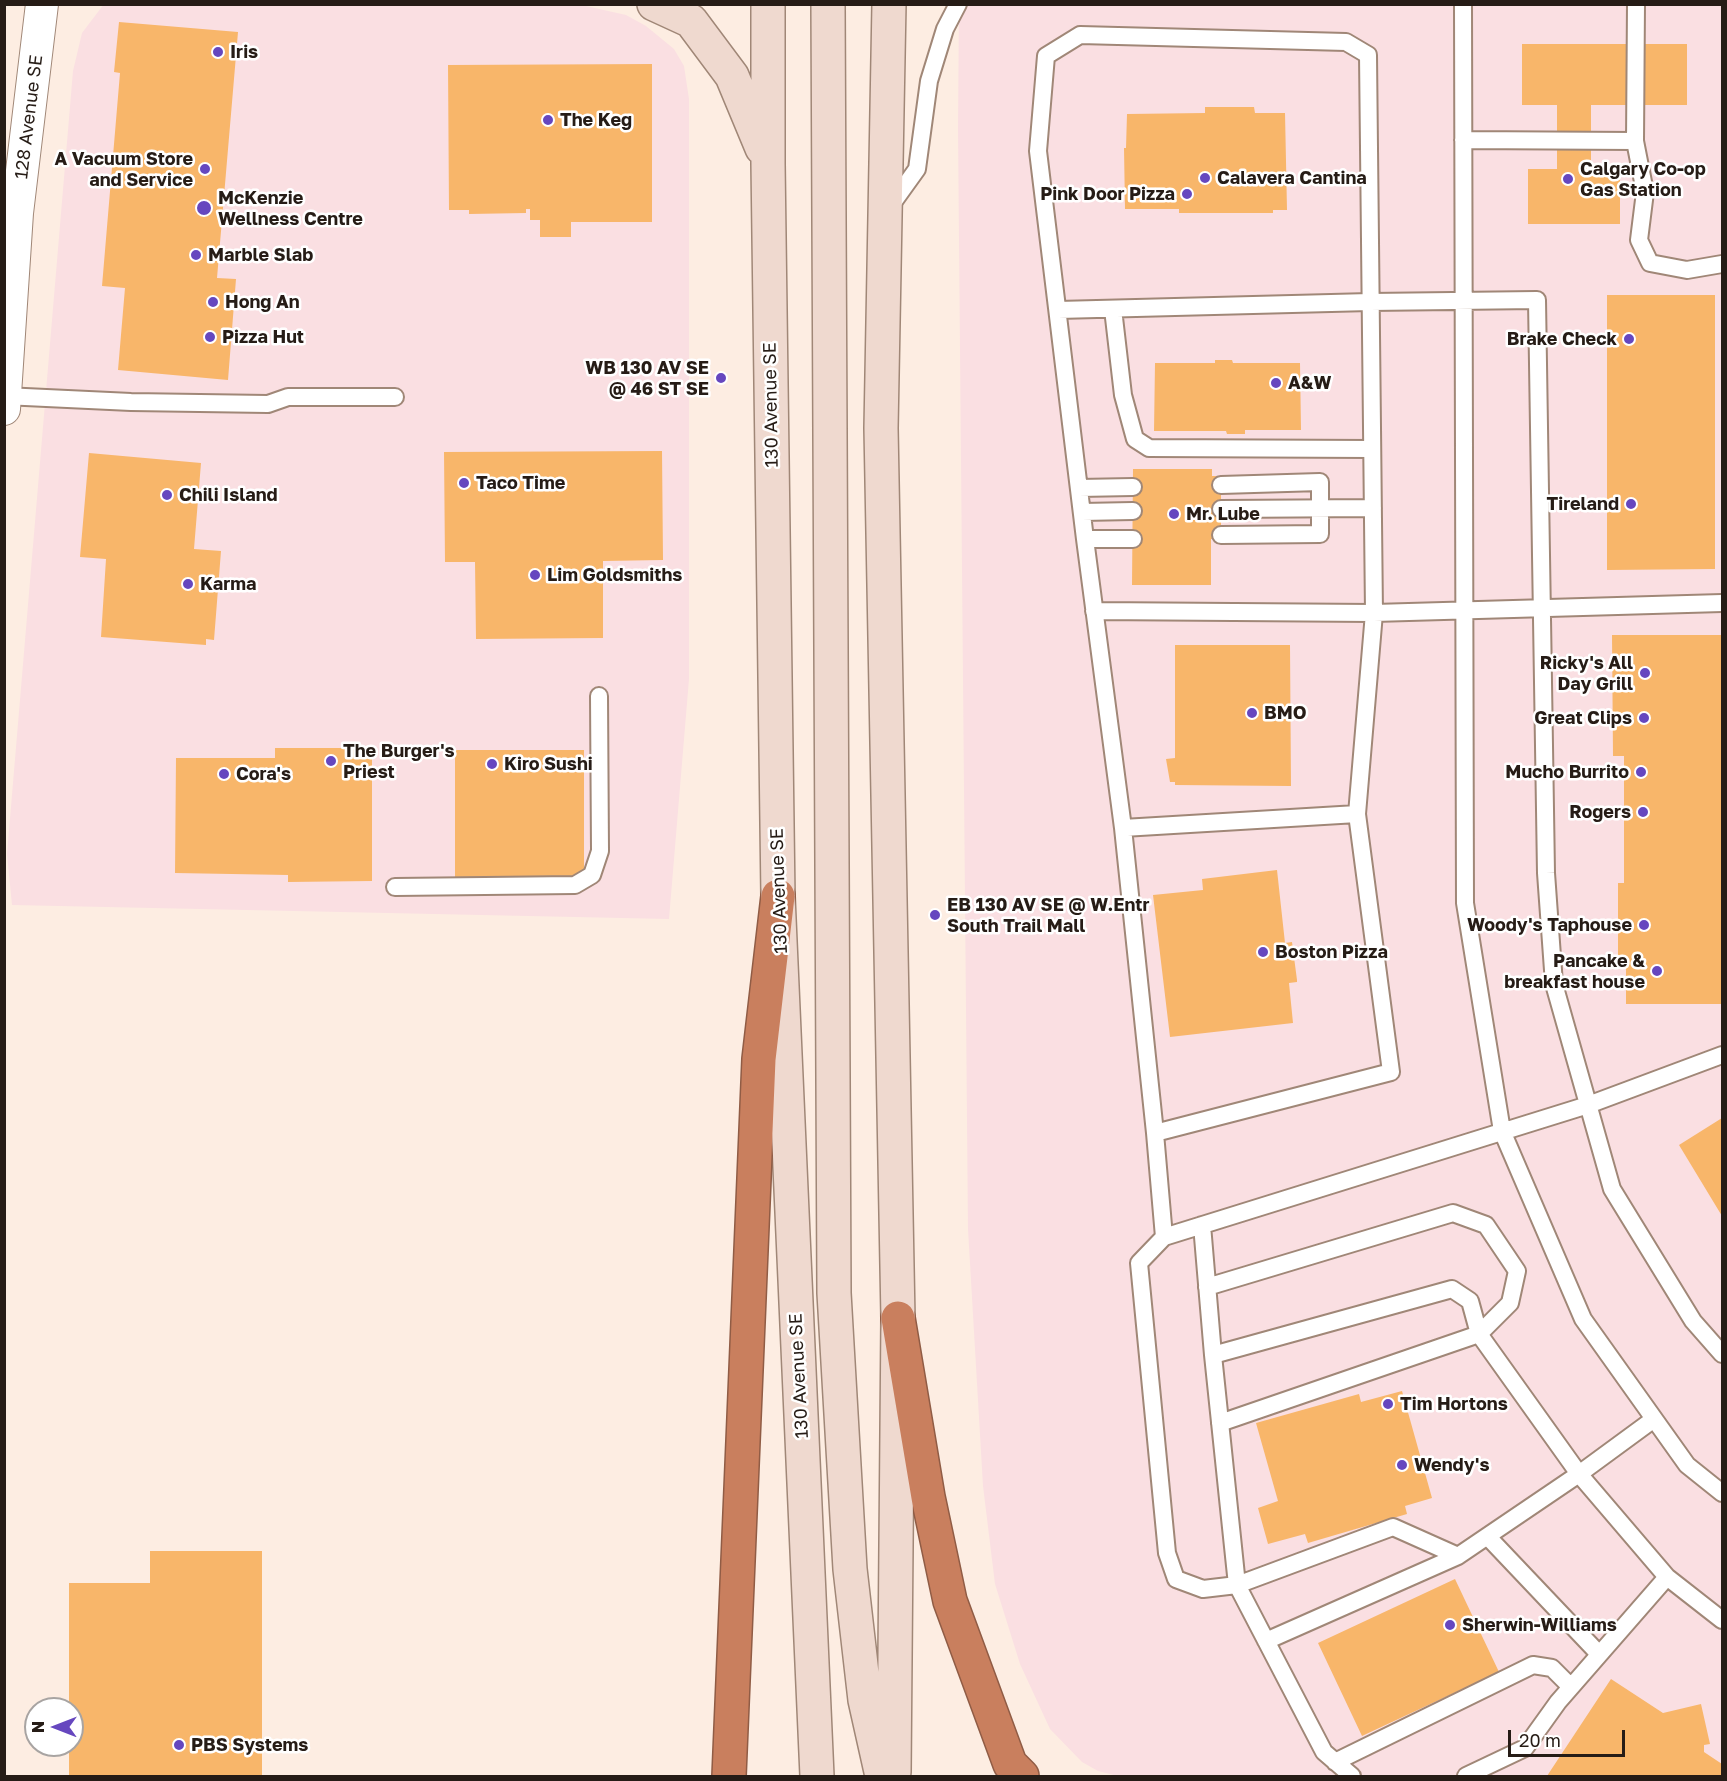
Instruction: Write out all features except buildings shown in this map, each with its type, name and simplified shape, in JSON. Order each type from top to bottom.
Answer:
[{"type":"highway","points":[[729,1776],[759,1059],[778,896]]},
{"type":"highway","points":[[898,1318],[928,1497],[950,1601],[1010,1764],[1022,1776]]},
{"type":"main road","points":[[654,4],[692,21],[732,76],[768,163]]},
{"type":"main road","name":"130 Avenue SE","points":[[768,4],[778,896],[817,1776]]},
{"type":"main road","points":[[828,4],[834,1293],[850,1569],[865,1700],[882,1776]]},
{"type":"main road","points":[[889,4],[881,428],[898,1318],[894,1776]]},
{"type":"street","name":"128 Avenue SE","points":[[5,400],[17,213],[42,4]]},
{"type":"lane","points":[[886,211],[916,169],[929,81],[945,29],[958,4]]},
{"type":"lane","points":[[1448,4],[1463,11],[1465,903],[1502,1131],[1583,1319],[1688,1465],[1722,1493]]},
{"type":"lane","points":[[1636,4],[1635,141],[1645,192],[1639,240],[1650,262],[1687,270],[1722,264]]},
{"type":"lane","points":[[1155,1133],[1391,1072],[1357,814],[1374,613],[1368,55],[1346,42],[1080,35],[1046,56],[1038,151],[1123,828],[1164,1237]]},
{"type":"lane","points":[[1463,140],[1635,141]]},
{"type":"lane","points":[[1058,310],[1537,300],[1546,873],[1554,984],[1612,1189],[1693,1321],[1722,1354]]},
{"type":"lane","points":[[1113,309],[1123,395],[1135,439],[1149,448],[1372,449]]},
{"type":"lane","points":[[5,400],[268,404],[288,397],[395,397]]},
{"type":"lane","points":[[1221,486],[1320,482],[1320,534],[1221,535]]},
{"type":"lane","points":[[1079,488],[1133,487]]},
{"type":"lane","points":[[1221,509],[1373,508]]},
{"type":"lane","points":[[1082,512],[1133,511]]},
{"type":"lane","points":[[1085,539],[1133,539]]},
{"type":"lane","points":[[1094,611],[1374,613],[1722,603]]},
{"type":"lane","points":[[395,887],[575,885],[592,874],[600,851],[599,696]]},
{"type":"lane","points":[[1123,828],[1357,814]]},
{"type":"lane","points":[[1458,1556],[1393,1527],[1237,1585],[1203,1589],[1176,1579],[1167,1553],[1139,1263],[1164,1237],[1588,1105],[1722,1055]]},
{"type":"lane","points":[[1207,1287],[1453,1213],[1486,1224],[1516,1271],[1510,1303],[1479,1334],[1220,1423]]},
{"type":"lane","points":[[1202,1225],[1237,1585],[1324,1752],[1352,1776]]},
{"type":"lane","points":[[1213,1355],[1452,1289],[1470,1301],[1479,1334],[1578,1474],[1667,1577],[1722,1620]]},
{"type":"lane","points":[[1266,1641],[1458,1556],[1654,1419]]},
{"type":"lane","points":[[1488,1537],[1599,1654]]},
{"type":"lane","points":[[1466,1776],[1525,1748],[1571,1687],[1667,1577]]},
{"type":"lane","points":[[1335,1762],[1533,1665],[1552,1668],[1571,1687]]},
{"type":"shaded area","points":[[104,4],[577,4],[626,15],[646,26],[674,49],[684,66],[689,99],[689,679],[669,919],[12,905],[7,854],[73,71],[82,33]]},
{"type":"shaded area","points":[[959,5],[1722,5],[1722,1776],[1118,1776],[1098,1771],[1082,1762],[1050,1729],[1020,1664],[995,1584],[983,1486],[968,1229],[958,129]]},
{"type":"place","name":"Iris","points":[[218,52]]},
{"type":"place","name":"The Keg","points":[[548,120]]},
{"type":"place","name":"A Vacuum Store and Service","points":[[205,169]]},
{"type":"place","name":"Calavera Cantina","points":[[1205,178]]},
{"type":"place","name":"Calgary Co-op Gas Station","points":[[1568,179]]},
{"type":"place","name":"Pink Door Pizza","points":[[1187,194]]},
{"type":"place","name":"McKenzie Wellness Centre","points":[[204,208]]},
{"type":"place","name":"Marble Slab","points":[[196,255]]},
{"type":"place","name":"Hong An","points":[[213,302]]},
{"type":"place","name":"Pizza Hut","points":[[210,337]]},
{"type":"place","name":"Brake Check","points":[[1629,339]]},
{"type":"place","name":"WB 130 AV SE @ 46 ST SE","points":[[721,378]]},
{"type":"place","name":"A&W","points":[[1276,383]]},
{"type":"place","name":"Taco Time","points":[[464,483]]},
{"type":"place","name":"Chili Island","points":[[167,495]]},
{"type":"place","name":"Tireland","points":[[1631,504]]},
{"type":"place","name":"Mr. Lube","points":[[1174,514]]},
{"type":"place","name":"Lim Goldsmiths","points":[[535,575]]},
{"type":"place","name":"Karma","points":[[188,584]]},
{"type":"place","name":"Ricky's All Day Grill","points":[[1645,673]]},
{"type":"place","name":"BMO","points":[[1252,713]]},
{"type":"place","name":"Great Clips","points":[[1644,718]]},
{"type":"place","name":"The Burger's Priest","points":[[331,761]]},
{"type":"place","name":"Kiro Sushi","points":[[492,764]]},
{"type":"place","name":"Mucho Burrito","points":[[1641,772]]},
{"type":"place","name":"Cora's","points":[[224,774]]},
{"type":"place","name":"Rogers","points":[[1643,812]]},
{"type":"place","name":"EB 130 AV SE @ W.Entr South Trail Mall","points":[[935,915]]},
{"type":"place","name":"Woody's Taphouse","points":[[1644,925]]},
{"type":"place","name":"Boston Pizza","points":[[1263,952]]},
{"type":"place","name":"Pancake & breakfast house","points":[[1657,971]]},
{"type":"place","name":"Tim Hortons","points":[[1388,1404]]},
{"type":"place","name":"Wendy's","points":[[1402,1465]]},
{"type":"place","name":"Sherwin-Williams","points":[[1450,1625]]},
{"type":"place","name":"PBS Systems","points":[[179,1745]]}]
